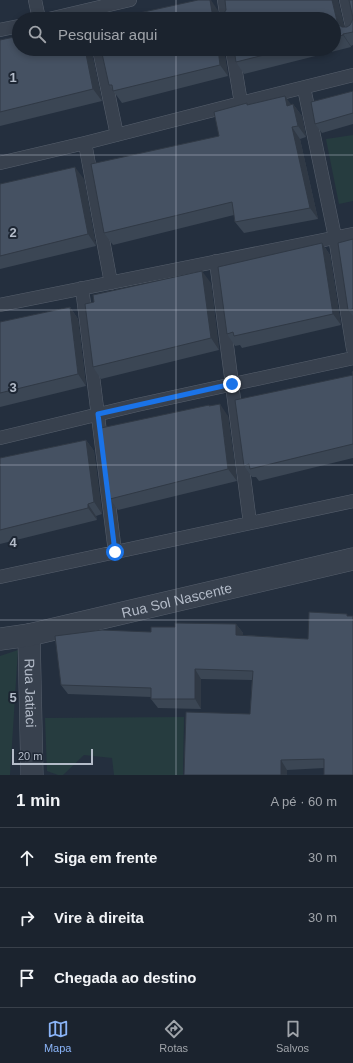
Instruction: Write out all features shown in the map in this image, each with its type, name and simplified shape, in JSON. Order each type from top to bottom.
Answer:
[{"type":"street","name":"Rua Sol Nascente","points":[[0,638],[29,636],[353,559]]},
{"type":"street","name":"Rua Jatiaci","points":[[29,636],[32,775]]},
{"type":"lane","points":[[35,0],[38,12]]},
{"type":"lane","points":[[97,12],[130,0]]},
{"type":"lane","points":[[224,0],[226,12]]},
{"type":"lane","points":[[346,0],[353,31]]},
{"type":"lane","points":[[0,30],[12,27]]},
{"type":"lane","points":[[100,56],[117,135]]},
{"type":"lane","points":[[233,56],[241,103]]},
{"type":"lane","points":[[0,163],[353,75]]},
{"type":"lane","points":[[304,88],[335,237],[353,350]]},
{"type":"lane","points":[[85,143],[111,283]]},
{"type":"lane","points":[[0,305],[353,234]]},
{"type":"lane","points":[[216,261],[250,523]]},
{"type":"lane","points":[[82,288],[115,552]]},
{"type":"lane","points":[[0,438],[98,414],[353,358]]},
{"type":"lane","points":[[0,576],[353,501]]},
{"type":"green space","points":[[353,135],[353,201],[339,204],[326,139]]},
{"type":"green space","points":[[18,650],[10,775],[0,775],[0,656]]},
{"type":"green space","points":[[184,717],[183,775],[114,775],[112,758],[84,755],[63,775],[58,775],[47,771],[45,718]]},
{"type":"building","points":[[198,0],[210,0],[212,12],[144,12]]},
{"type":"building","points":[[225,0],[332,0],[335,12],[225,12],[226,10]]},
{"type":"building","points":[[349,0],[353,0],[353,18]]},
{"type":"building","points":[[353,18],[353,32],[341,36],[341,26],[347,27],[350,25]]},
{"type":"building","points":[[12,37],[12,56],[86,56],[93,89],[0,112],[0,40]]},
{"type":"building","points":[[103,56],[219,56],[220,65],[113,91],[112,85],[109,85]]},
{"type":"building","points":[[235,56],[260,56],[236,62]]},
{"type":"building","points":[[353,91],[353,113],[315,124],[311,102]]},
{"type":"building","points":[[285,96],[287,106],[293,104],[298,126],[292,127],[310,208],[235,222],[232,202],[104,233],[91,164],[219,136],[214,112],[247,103],[247,105]]},
{"type":"building","points":[[75,167],[88,234],[0,256],[0,184]]},
{"type":"building","points":[[353,239],[353,309],[348,310],[338,243]]},
{"type":"building","points":[[322,243],[333,314],[234,336],[233,332],[227,334],[218,267]]},
{"type":"building","points":[[202,271],[211,338],[93,367],[85,304],[94,302],[93,295]]},
{"type":"building","points":[[70,307],[78,374],[0,393],[0,322]]},
{"type":"building","points":[[353,375],[353,444],[250,469],[249,464],[244,466],[235,400]]},
{"type":"building","points":[[220,404],[228,469],[110,499],[101,428]]},
{"type":"building","points":[[86,440],[94,502],[88,504],[88,508],[0,530],[0,458]]},
{"type":"building","points":[[309,612],[347,614],[347,616],[353,616],[353,775],[324,775],[324,759],[281,760],[281,775],[184,775],[186,712],[250,714],[253,671],[195,669],[195,699],[151,699],[151,688],[61,685],[55,636],[102,630],[151,632],[151,627],[175,627],[175,623],[236,624],[236,635],[308,639]]},
{"type":"route","points":[[115,552],[98,414],[232,384]]}]
